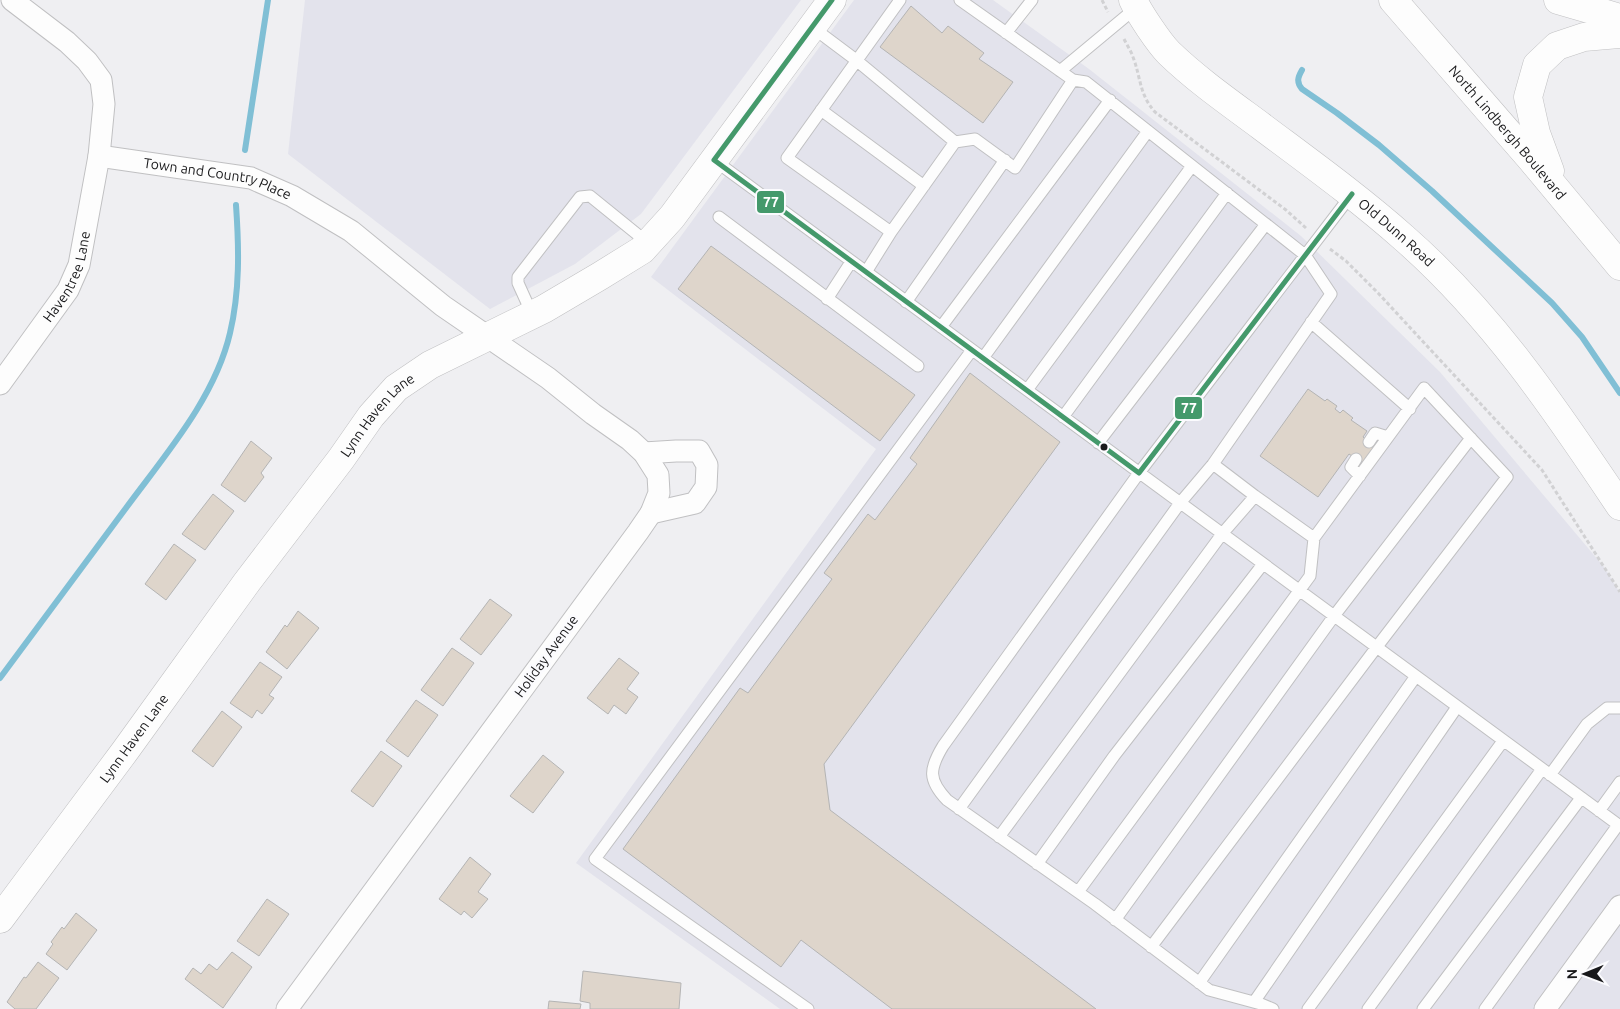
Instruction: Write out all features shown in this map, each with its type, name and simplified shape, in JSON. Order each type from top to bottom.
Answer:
[{"type":"street","points":[[12,0],[66,42],[87,61],[101,80],[104,104],[99,156]]},
{"type":"street","name":"Lynn Haven Lane","points":[[0,919],[125,751],[247,582],[341,459],[371,416],[396,388],[430,365],[532,314],[642,250],[672,217],[832,0]]},
{"type":"street","name":"North Lindbergh Boulevard","points":[[1393,0],[1620,266]]},
{"type":"street","points":[[1558,0],[1620,18]]},
{"type":"street","name":"Old Dunn Road","points":[[1135,4],[1168,52],[1208,86],[1352,194],[1405,239],[1446,279],[1490,326],[1549,401],[1620,506]]},
{"type":"street","points":[[1558,192],[1536,133],[1528,97],[1536,65],[1557,46],[1584,37],[1620,34]]},
{"type":"street","name":"Town and Country Place","points":[[99,156],[251,178],[292,196],[351,231],[443,306],[486,337]]},
{"type":"street","name":"Haventree Lane","points":[[0,384],[68,290],[80,265],[99,156]]},
{"type":"street","name":"Holiday Avenue","points":[[287,1009],[651,513],[659,493],[658,475],[644,453],[630,440],[593,414],[548,378],[486,337]]},
{"type":"street","points":[[644,453],[699,451],[707,464],[706,487],[695,502],[651,513]]},
{"type":"street","points":[[1545,1009],[1620,906]]},
{"type":"lane","points":[[891,232],[787,158],[900,0]]},
{"type":"lane","points":[[959,808],[1180,503],[1213,464],[1331,294],[1305,255],[1110,100],[1086,82],[1073,80],[960,0]]},
{"type":"lane","points":[[1006,33],[1032,0]]},
{"type":"lane","points":[[1060,71],[1135,4]]},
{"type":"lane","points":[[812,27],[856,60],[955,142],[975,140],[1015,168],[1073,80]]},
{"type":"lane","points":[[941,327],[1110,100]]},
{"type":"lane","points":[[820,110],[924,186]]},
{"type":"lane","points":[[983,358],[1148,131]]},
{"type":"lane","points":[[866,272],[891,232],[955,142]]},
{"type":"lane","points":[[714,160],[1619,826],[1485,1009]]},
{"type":"lane","points":[[906,302],[1004,160]]},
{"type":"lane","points":[[1026,390],[1192,166]]},
{"type":"lane","points":[[1063,417],[1227,193]]},
{"type":"lane","points":[[1273,1009],[1254,1002],[1216,993],[1199,983],[1078,892],[947,800],[935,787],[933,763],[943,746],[1139,473],[1352,194]]},
{"type":"lane","points":[[532,314],[518,283],[518,277],[580,197],[590,196],[648,243]]},
{"type":"lane","points":[[719,217],[918,366]]},
{"type":"lane","points":[[1098,443],[1266,224]]},
{"type":"lane","points":[[828,299],[851,262]]},
{"type":"lane","points":[[1312,322],[1410,409]]},
{"type":"lane","points":[[808,1009],[595,859],[972,350]]},
{"type":"lane","points":[[1078,892],[1300,591],[1310,576],[1314,538],[1424,388],[1507,477],[1151,947]]},
{"type":"lane","points":[[1369,442],[1375,433],[1388,437]]},
{"type":"lane","points":[[1115,920],[1334,616],[1471,438]]},
{"type":"lane","points":[[1356,459],[1351,467],[1360,476]]},
{"type":"lane","points":[[1213,464],[1314,538]]},
{"type":"lane","points":[[999,837],[1222,534],[1255,496]]},
{"type":"lane","points":[[1037,864],[1114,756],[1263,564]]},
{"type":"lane","points":[[1199,983],[1416,676]]},
{"type":"lane","points":[[1254,1002],[1457,707]]},
{"type":"lane","points":[[1368,1009],[1546,772],[1587,724],[1606,708],[1620,708]]},
{"type":"lane","points":[[1308,1009],[1503,741]]},
{"type":"lane","points":[[1599,811],[1620,782]]},
{"type":"lane","points":[[1423,1009],[1581,798]]},
{"type":"path","points":[[1102,0],[1104,6]]},
{"type":"path","points":[[1127,44],[1134,57],[1142,93],[1147,103],[1155,112],[1286,210],[1299,222]]},
{"type":"path","points":[[1336,254],[1346,261],[1378,294],[1542,470],[1620,592]]},
{"type":"shaded area","points":[[305,0],[801,0],[641,214],[575,264],[490,309],[288,154]]},
{"type":"shaded area","points":[[854,0],[993,0],[1089,69],[1301,236],[1440,372],[1604,567],[1620,593],[1620,1009],[780,1009],[576,863],[876,449],[651,277]]},
{"type":"building","points":[[911,6],[942,33],[948,26],[984,53],[979,59],[1013,82],[983,123],[880,47]]},
{"type":"building","points":[[711,246],[915,395],[880,441],[678,289]]},
{"type":"building","points":[[970,373],[1060,442],[824,764],[830,810],[1096,1009],[892,1009],[801,940],[781,967],[623,849],[740,688],[748,693],[832,579],[824,573],[868,514],[875,520],[917,464],[910,458]]},
{"type":"building","points":[[1308,389],[1325,401],[1327,399],[1337,406],[1335,409],[1340,413],[1343,410],[1353,418],[1351,420],[1367,431],[1363,437],[1375,447],[1362,463],[1349,454],[1318,497],[1260,456]]},
{"type":"building","points":[[251,441],[272,458],[261,473],[264,477],[245,502],[221,485]]},
{"type":"building","points":[[213,494],[234,511],[205,550],[182,534]]},
{"type":"building","points":[[174,544],[196,560],[166,600],[145,584]]},
{"type":"building","points":[[490,599],[512,615],[481,655],[460,639]]},
{"type":"building","points":[[298,611],[319,628],[287,669],[266,652],[285,625],[287,627]]},
{"type":"building","points":[[452,648],[474,663],[443,706],[421,690]]},
{"type":"building","points":[[619,658],[639,673],[627,689],[638,697],[626,714],[614,705],[608,714],[587,698]]},
{"type":"building","points":[[260,662],[282,677],[269,695],[274,698],[262,714],[257,710],[252,718],[230,703]]},
{"type":"building","points":[[416,700],[438,715],[408,757],[386,741]]},
{"type":"building","points":[[222,711],[242,727],[213,767],[192,751]]},
{"type":"building","points":[[381,751],[402,766],[373,807],[351,791]]},
{"type":"building","points":[[543,755],[564,772],[533,813],[510,796]]},
{"type":"building","points":[[470,857],[491,874],[478,892],[488,899],[472,918],[464,911],[461,915],[439,899]]},
{"type":"building","points":[[267,899],[289,914],[259,956],[237,941]]},
{"type":"building","points":[[76,913],[97,930],[67,970],[46,954],[53,944],[51,942]]},
{"type":"building","points":[[232,952],[252,967],[223,1008],[185,979],[193,968],[201,974],[209,964],[217,970]]},
{"type":"building","points":[[38,962],[59,978],[36,1009],[15,1009],[7,1002],[24,977],[26,978]]},
{"type":"building","points":[[583,971],[681,983],[679,1009],[590,1009],[590,1003],[580,1001]]},
{"type":"building","points":[[549,1001],[581,1004],[580,1009],[548,1009]]},
{"type":"waterway","points":[[245,150],[268,0]]},
{"type":"waterway","points":[[1302,70],[1298,80],[1302,89],[1379,145],[1432,191],[1552,303],[1582,337],[1620,393]]},
{"type":"waterway","points":[[0,678],[172,446],[201,403],[213,380],[223,357],[230,333],[236,301],[238,253],[236,205]]},
{"type":"transit line","name":"77","points":[[832,0],[714,160],[1139,473],[1352,194]]}]
